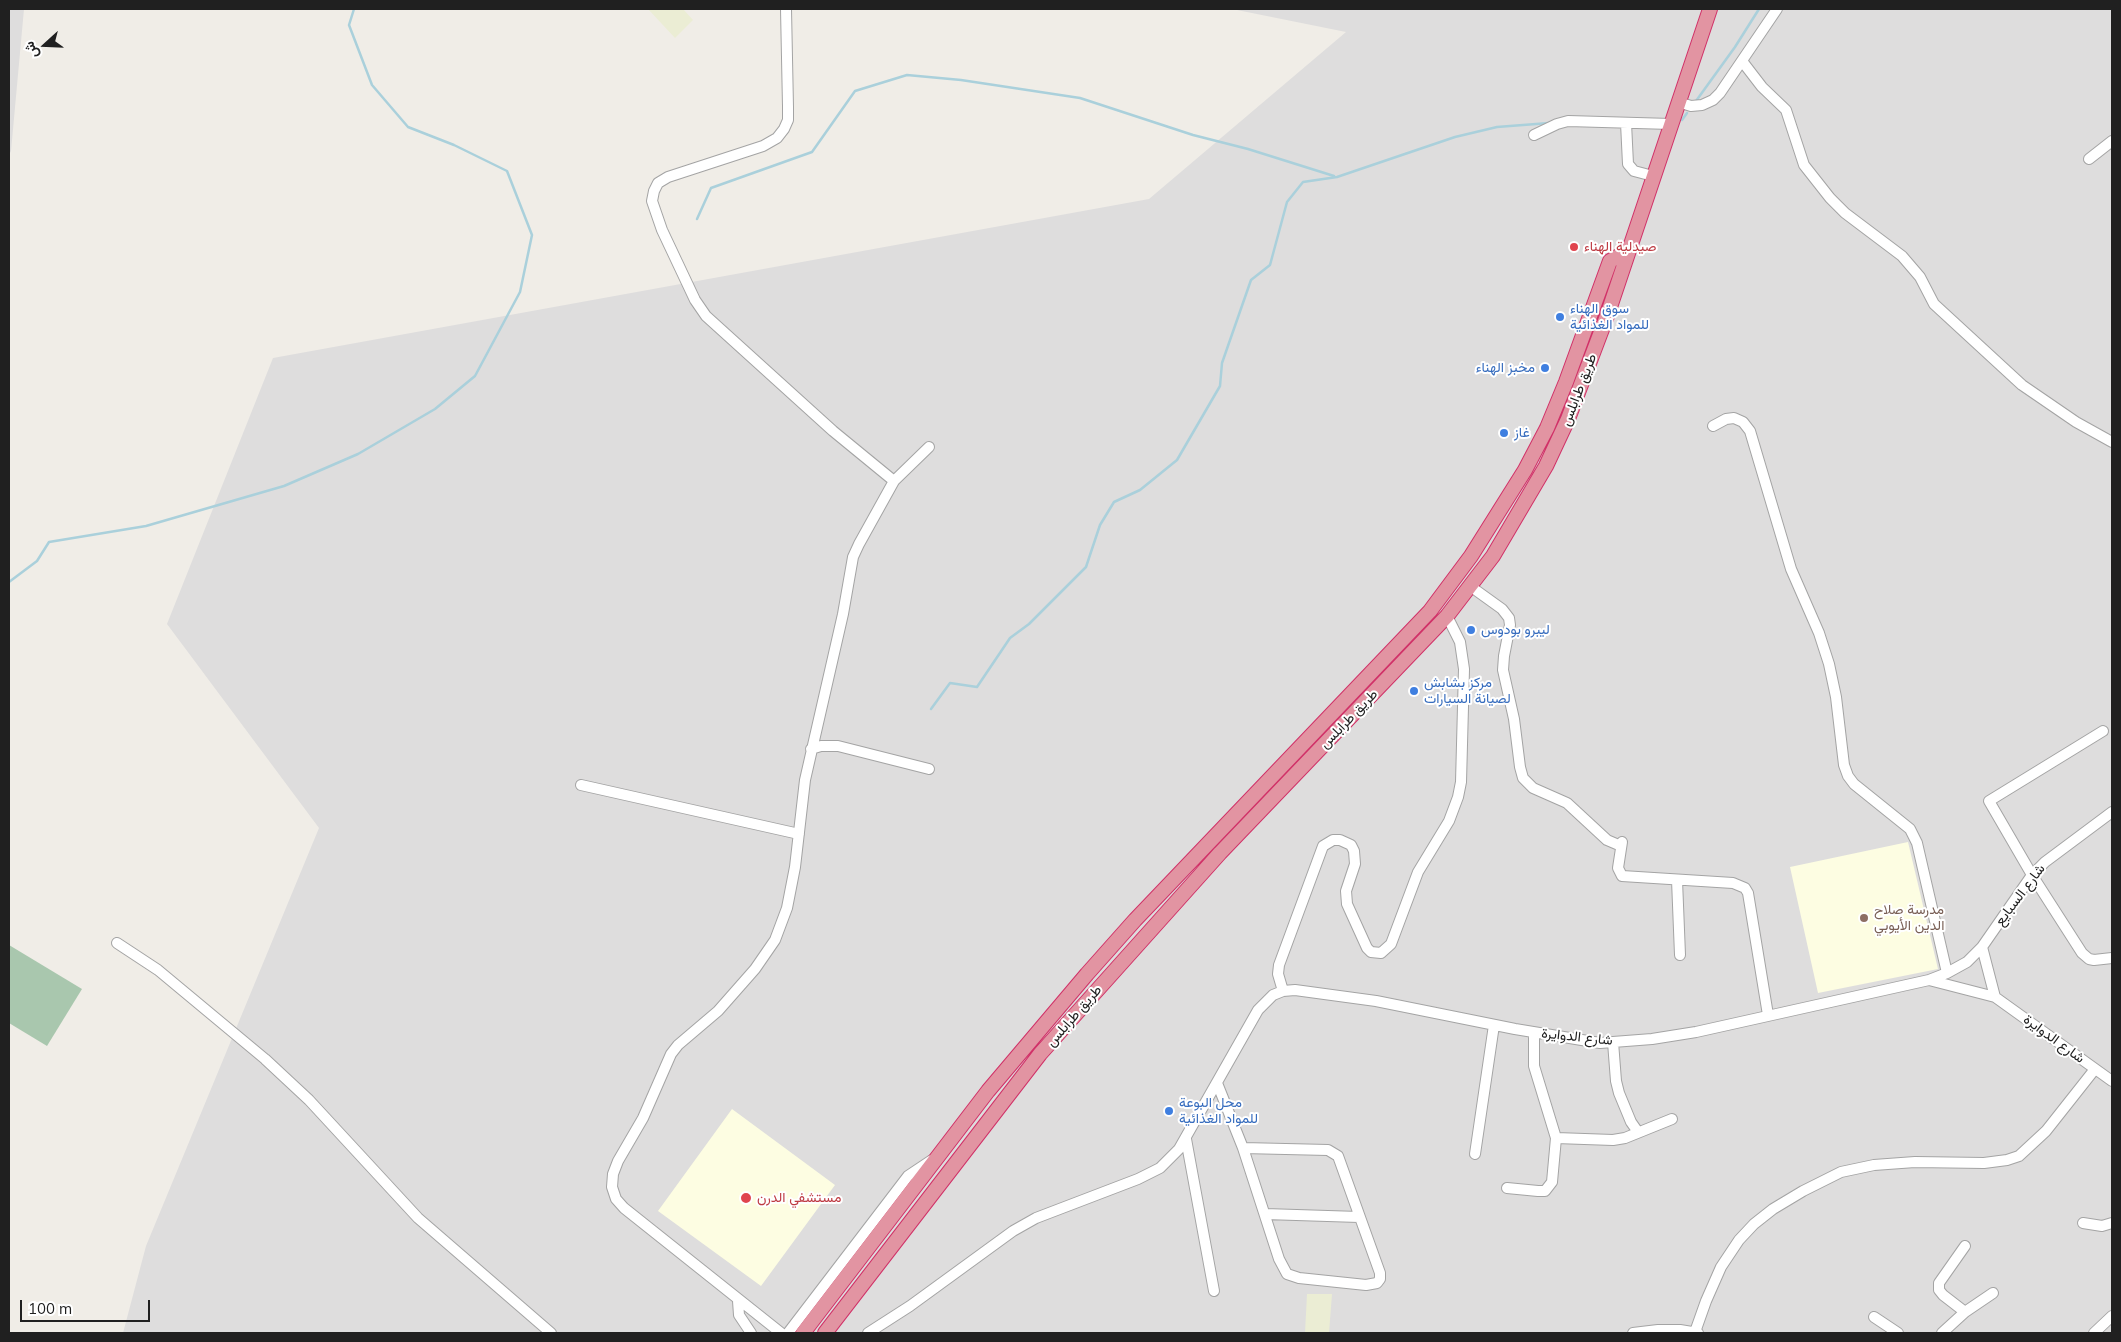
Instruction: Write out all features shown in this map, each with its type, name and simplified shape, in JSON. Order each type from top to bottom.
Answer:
[{"type":"highway","name":"طريق طرابلس","points":[[831,1330],[1040,1054],[1220,853],[1447,616],[1520,513],[1550,458],[1568,419],[1607,316],[1710,9]]},
{"type":"highway","points":[[804,1333],[937,1157],[1026,1044],[1129,926],[1430,611],[1471,556],[1525,470],[1547,428],[1566,382],[1610,261],[1617,257],[1626,256]]},
{"type":"street","points":[[786,9],[788,120],[784,129],[777,138],[763,146],[668,177],[658,184],[652,201],[662,230],[695,300],[706,316],[833,431],[894,481]]},
{"type":"street","points":[[1678,102],[1691,106],[1702,105],[1713,100],[1720,93],[1777,9]]},
{"type":"street","points":[[1742,61],[1762,87],[1786,110],[1804,165],[1830,198],[1845,213],[1902,256],[1920,277],[1934,304],[2022,385],[2076,422],[2112,442]]},
{"type":"street","points":[[1534,135],[1563,122],[1671,124]]},
{"type":"street","points":[[1626,123],[1627,161],[1629,167],[1634,171],[1653,176]]},
{"type":"street","points":[[2090,159],[2112,141]]},
{"type":"street","points":[[1712,426],[1726,418],[1734,418],[1743,422],[1750,432],[1785,551],[1798,588],[1819,634],[1829,664],[1836,697],[1844,765],[1848,776],[1854,784],[1910,829],[1917,843],[1947,973]]},
{"type":"street","points":[[781,1333],[738,1301],[624,1208],[616,1199],[612,1187],[613,1174],[618,1161],[643,1118],[671,1054],[678,1045],[718,1011],[755,969],[775,940],[787,908],[799,834],[805,780],[843,614],[854,556],[894,481],[929,447]]},
{"type":"street","points":[[1470,586],[1502,609],[1508,615],[1510,622],[1503,663],[1504,679],[1514,719],[1523,778],[1533,788],[1567,804],[1606,840],[1622,844],[1618,868],[1622,876],[1733,883],[1745,888],[1748,893],[1768,1015]]},
{"type":"street","points":[[868,1333],[910,1306],[1023,1225],[1050,1211],[1149,1175],[1171,1158],[1186,1139],[1258,1010],[1273,995],[1283,991],[1278,974],[1279,965],[1323,846],[1328,842],[1340,840],[1351,845],[1354,851],[1355,864],[1346,891],[1347,904],[1366,948],[1371,952],[1381,953],[1391,944],[1418,872],[1449,821],[1458,797],[1461,782],[1464,669],[1460,642],[1447,616]]},
{"type":"street","points":[[2102,731],[1988,801],[2082,953],[2089,959],[2094,960],[2112,958]]},
{"type":"street","points":[[811,749],[830,745],[838,746],[929,769]]},
{"type":"street","points":[[581,785],[799,834]]},
{"type":"street","name":"شارع السبايع","points":[[1947,973],[1967,962],[1982,946],[2032,875],[2061,848],[2112,812]]},
{"type":"street","points":[[1677,880],[1680,955]]},
{"type":"street","points":[[117,944],[158,970],[265,1060],[309,1100],[418,1218],[551,1333]]},
{"type":"street","points":[[1929,980],[1996,997],[1982,946]]},
{"type":"street","name":"شارع الدوايرة","points":[[1283,991],[1296,990],[1376,1000],[1534,1033],[1600,1043],[1696,1032],[1929,980],[1947,973]]},
{"type":"street","name":"شارع الدوايرة","points":[[1996,997],[2112,1081]]},
{"type":"street","points":[[1475,1154],[1494,1025]]},
{"type":"street","points":[[1506,1188],[1538,1192],[1545,1191],[1552,1182],[1556,1138],[1534,1066],[1534,1033]]},
{"type":"street","points":[[1613,1042],[1615,1073],[1619,1093],[1631,1122],[1638,1132]]},
{"type":"street","points":[[1633,1333],[1658,1330],[1696,1332],[1706,1301],[1721,1267],[1740,1240],[1754,1224],[1772,1209],[1802,1191],[1841,1172],[1874,1165],[1915,1162],[1984,1163],[2007,1160],[2019,1156],[2046,1131],[2095,1069]]},
{"type":"street","points":[[1217,1083],[1243,1148],[1279,1259],[1287,1274],[1299,1278],[1372,1285],[1377,1283],[1380,1279],[1380,1273],[1342,1163],[1333,1153],[1321,1150],[1243,1148]]},
{"type":"street","points":[[1556,1138],[1613,1140],[1672,1119]]},
{"type":"street","points":[[1186,1139],[1214,1292]]},
{"type":"street","points":[[788,1333],[908,1176],[937,1157]]},
{"type":"street","points":[[1265,1214],[1359,1216]]},
{"type":"street","points":[[2083,1223],[2102,1226],[2112,1223]]},
{"type":"street","points":[[1965,1246],[1939,1283],[1942,1295],[1965,1312]]},
{"type":"street","points":[[1942,1333],[1965,1312],[1993,1292]]},
{"type":"street","points":[[738,1301],[739,1315],[751,1333]]},
{"type":"street","points":[[2094,1333],[2112,1316]]},
{"type":"street","points":[[1874,1317],[1898,1333]]},
{"type":"shaded area","points":[[9,9],[24,9],[11,151],[9,155]]},
{"type":"shaded area","points":[[648,9],[683,9],[693,20],[675,38]]},
{"type":"shaded area","points":[[1232,9],[2112,9],[2112,1333],[123,1333],[146,1246],[319,828],[167,624],[273,358],[1149,199],[1346,32]]},
{"type":"shaded area","name":"مدرسة صلاح الدين الأيوبي","points":[[1908,842],[1938,969],[1818,993],[1790,867]]},
{"type":"shaded area","points":[[9,945],[82,989],[47,1046],[9,1023]]},
{"type":"shaded area","name":"مستشفي الدرن","points":[[732,1109],[835,1185],[761,1286],[658,1211]]},
{"type":"shaded area","points":[[1307,1294],[1332,1294],[1329,1333],[1305,1333]]},
{"type":"waterway","points":[[9,582],[37,561],[49,542],[146,526],[284,486],[358,454],[435,409],[475,376],[520,292],[532,235],[507,171],[454,145],[408,127],[372,85],[349,25],[354,9]]},
{"type":"waterway","points":[[1696,101],[1735,47],[1759,9]]},
{"type":"waterway","points":[[697,219],[711,188],[812,152],[855,91],[907,75],[961,80],[1080,98],[1193,135],[1248,149],[1334,176]]},
{"type":"waterway","points":[[1682,120],[1687,113]]},
{"type":"waterway","points":[[931,709],[950,683],[977,687],[1010,638],[1029,624],[1086,567],[1100,525],[1114,502],[1140,490],[1177,460],[1220,386],[1222,363],[1251,280],[1270,265],[1287,202],[1303,182],[1337,177],[1455,137],[1497,127],[1549,123]]},
{"type":"place","name":"صيدلية الهناء","points":[[1574,247]]},
{"type":"place","name":"سوق الهناء للمواد الغذائية","points":[[1560,317]]},
{"type":"place","name":"مخبز الهناء","points":[[1545,368]]},
{"type":"place","name":"غاز","points":[[1504,433]]},
{"type":"place","name":"ليبرو بودوس","points":[[1471,630]]},
{"type":"place","name":"مركز بشابش لصيانة السيارات","points":[[1414,691]]},
{"type":"place","name":"مدرسة صلاح الدين الأيوبي","points":[[1864,918]]},
{"type":"place","name":"محل البوعة للمواد الغذائية","points":[[1169,1111]]},
{"type":"place","name":"مستشفي الدرن","points":[[746,1198]]}]
